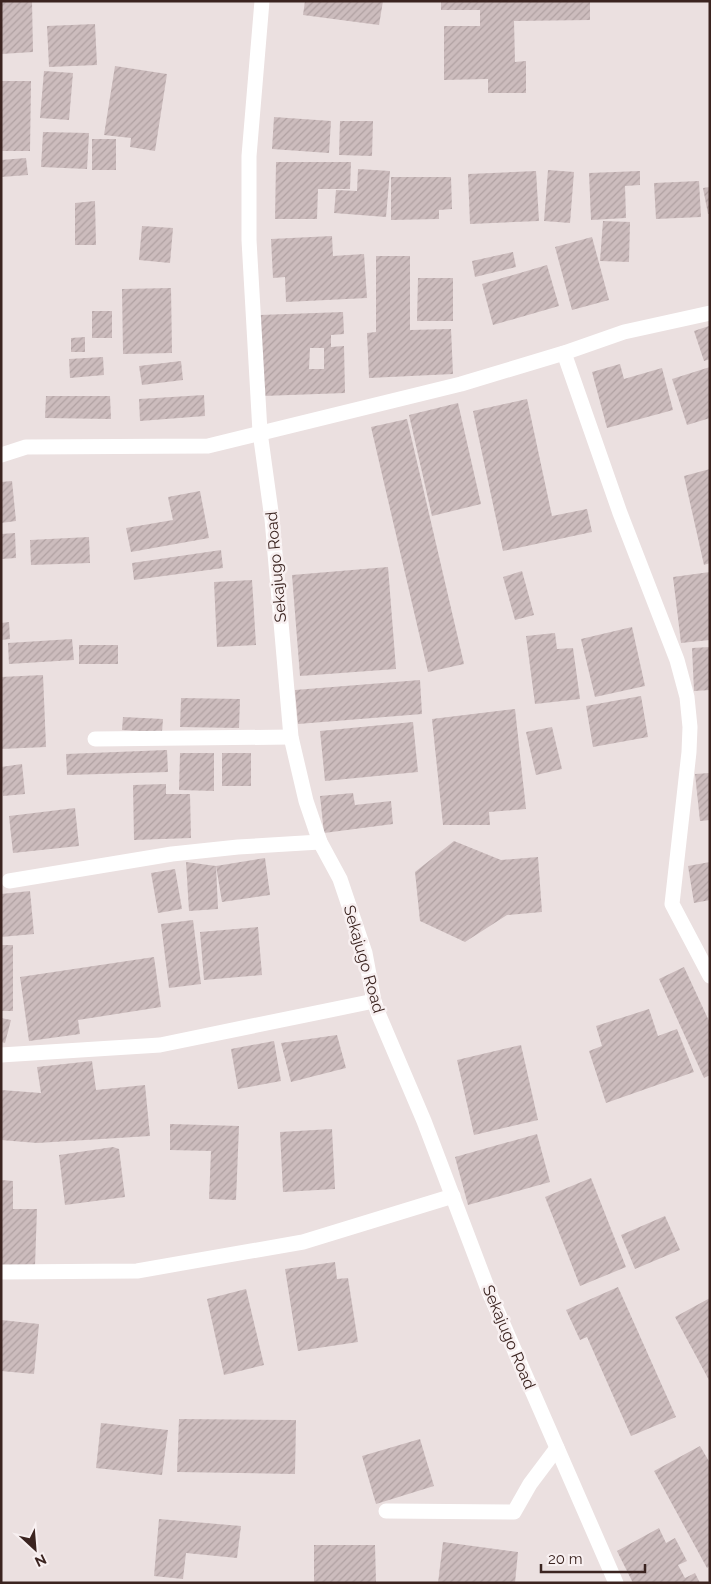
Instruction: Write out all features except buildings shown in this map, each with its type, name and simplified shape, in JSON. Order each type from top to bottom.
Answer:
[{"type":"street","name":"Sekajugo Road","points":[[262,1],[250,156],[249,240],[260,432],[272,519],[291,737],[306,801],[320,842],[340,879],[365,953],[374,1001],[424,1120],[489,1292],[616,1583]]},
{"type":"street","points":[[1,455],[26,448],[208,446],[461,384],[564,353],[624,332],[710,314]]},
{"type":"street","points":[[564,353],[620,513],[677,660],[687,697],[690,727],[689,752],[672,904],[710,976]]},
{"type":"street","points":[[95,739],[291,737]]},
{"type":"street","points":[[9,881],[172,854],[238,847],[320,842]]},
{"type":"street","points":[[1,1055],[160,1045],[374,1001]]},
{"type":"street","points":[[1,1272],[137,1271],[303,1242],[453,1196]]},
{"type":"street","points":[[386,1511],[514,1512],[530,1484],[557,1448]]}]
